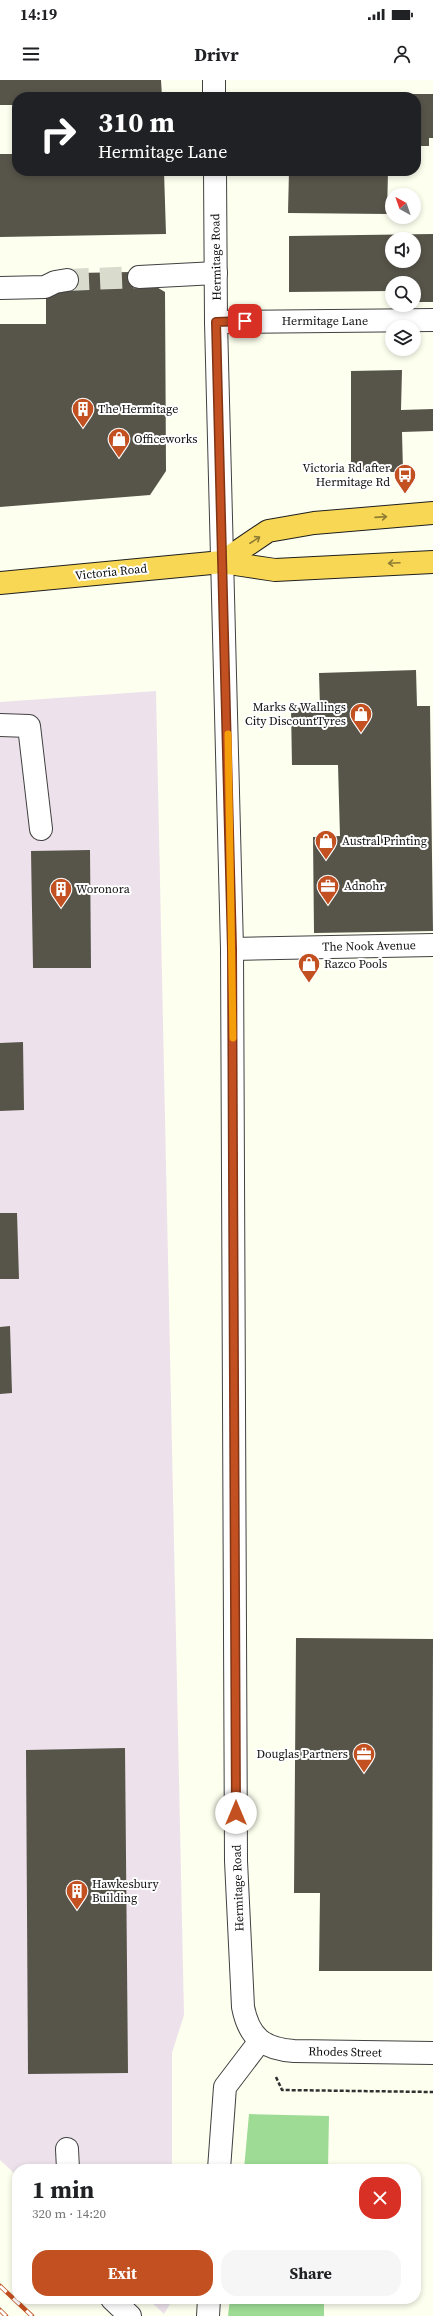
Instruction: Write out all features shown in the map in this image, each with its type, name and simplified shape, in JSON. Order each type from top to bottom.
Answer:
[{"type":"highway","name":"Victoria Road","points":[[222,562],[268,531],[314,523],[433,513]]},
{"type":"highway","name":"Victoria Road","points":[[0,583],[222,562],[275,570],[433,562]]},
{"type":"street","points":[[214,80],[214,92]]},
{"type":"street","name":"Hermitage Road","points":[[215,176],[216,322],[222,562],[225,618],[232,949],[236,1861],[243,2007],[248,2025],[260,2041]]},
{"type":"street","points":[[139,277],[216,273]]},
{"type":"street","points":[[0,288],[45,287],[55,282],[67,280]]},
{"type":"street","name":"Hermitage Lane","points":[[216,322],[433,320]]},
{"type":"street","points":[[0,725],[29,726],[41,829]]},
{"type":"street","name":"The Nook Avenue","points":[[232,949],[433,945]]},
{"type":"street","points":[[219,2164],[225,2087],[260,2041]]},
{"type":"street","name":"Rhodes Street","points":[[260,2041],[275,2049],[294,2051],[433,2054]]},
{"type":"street","points":[[117,2304],[130,2316]]},
{"type":"street","points":[[208,2316],[209,2304]]},
{"type":"path","points":[[260,2041],[282,2090],[433,2092]]},
{"type":"shaded area","points":[[156,691],[184,2015],[172,2053],[172,2164],[12,2164],[12,2171],[0,2160],[0,702]]},
{"type":"shaded area","points":[[153,2304],[170,2304],[164,2314]]},
{"type":"green space","points":[[249,2114],[329,2116],[328,2164],[244,2164]]},
{"type":"green space","points":[[229,2304],[324,2304],[324,2316],[228,2316]]},
{"type":"building","points":[[0,80],[161,80],[162,92],[12,92],[12,105],[0,105]]},
{"type":"building","points":[[421,94],[433,94],[433,138],[429,138],[429,146],[421,146]]},
{"type":"building","points":[[0,154],[12,154],[12,176],[164,176],[166,234],[0,237]]},
{"type":"building","points":[[289,176],[388,176],[388,188],[385,188],[385,214],[288,213]]},
{"type":"building","points":[[421,234],[433,234],[433,302],[421,302],[421,276],[385,276],[385,291],[289,292],[289,236],[385,235],[385,268],[421,268]]},
{"type":"building","name":"The Hermitage","points":[[131,272],[165,292],[166,471],[150,495],[0,507],[0,324],[46,324],[46,296],[76,273]]},
{"type":"building","points":[[402,370],[401,410],[433,409],[433,431],[402,432],[403,472],[351,472],[351,371]]},
{"type":"building","points":[[416,670],[417,706],[430,706],[433,931],[314,933],[313,837],[340,836],[338,765],[292,765],[291,708],[320,707],[319,673]]},
{"type":"building","name":"Woronora","points":[[90,850],[91,968],[33,968],[31,851]]},
{"type":"building","points":[[23,1042],[24,1110],[0,1111],[0,1043]]},
{"type":"building","points":[[0,1213],[17,1213],[19,1279],[0,1279]]},
{"type":"building","points":[[10,1326],[12,1393],[0,1394],[0,1327]]},
{"type":"building","points":[[296,1638],[433,1639],[432,1971],[319,1971],[320,1893],[294,1893]]},
{"type":"building","name":"Hawkesbury Building","points":[[125,1748],[128,2073],[28,2074],[26,1750]]},
{"type":"tunnel","points":[[67,280],[139,277]]},
{"type":"railway","points":[[0,2286],[12,2297]]},
{"type":"railway","points":[[19,2304],[32,2316]]},
{"type":"railway","points":[[0,2310],[6,2316]]},
{"type":"slow traffic","points":[[228,734],[233,1038]]},
{"type":"place","name":"The Hermitage","points":[[83,428]]},
{"type":"place","name":"Officeworks","points":[[119,458]]},
{"type":"place","name":"Victoria Rd after Hermitage Rd","points":[[405,494]]},
{"type":"place","name":"Marks & Wallings City DiscountTyres","points":[[361,734]]},
{"type":"place","name":"Austral Printing","points":[[326,860]]},
{"type":"place","name":"Adnohr","points":[[328,906]]},
{"type":"place","name":"Woronora","points":[[61,908]]},
{"type":"place","name":"Razco Pools","points":[[309,984]]},
{"type":"place","name":"Douglas Partners","points":[[364,1774]]},
{"type":"place","name":"Hawkesbury Building","points":[[77,1910]]},
{"type":"route","points":[[236,1813],[232,949],[225,618],[222,562],[216,322],[245,321]]}]
